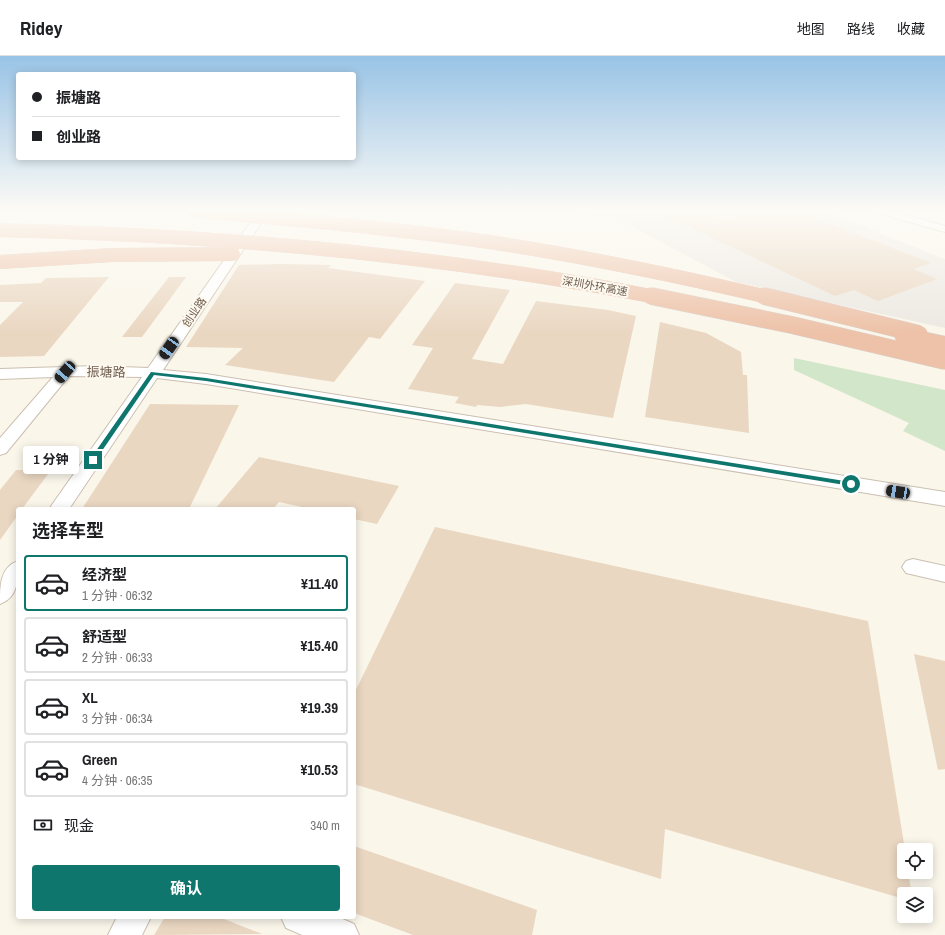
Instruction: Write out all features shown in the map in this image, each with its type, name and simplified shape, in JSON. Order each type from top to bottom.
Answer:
[{"type":"highway","name":"深圳外环高速","points":[[343,251],[393,256],[574,282],[777,322],[945,361]]},
{"type":"highway","name":"深圳外环高速","points":[[448,251],[574,270],[701,293],[945,345]]},
{"type":"highway","points":[[541,251],[727,288],[945,341]]},
{"type":"highway","points":[[0,262],[88,256],[185,253],[273,255],[336,259],[500,278],[777,322]]},
{"type":"street","name":"创业路","points":[[60,507],[237,251]]},
{"type":"street","name":"振塘路","points":[[0,374],[96,371],[153,373],[206,379],[945,499]]},
{"type":"street","points":[[0,449],[65,372]]},
{"type":"street","points":[[0,566],[16,568]]},
{"type":"street","points":[[913,567],[945,574]]},
{"type":"street","points":[[0,595],[16,571]]},
{"type":"street","points":[[124,935],[134,919]]},
{"type":"street","points":[[302,919],[343,935]]},
{"type":"shaded area","points":[[678,251],[925,251],[945,259],[945,328],[736,282]]},
{"type":"green space","points":[[794,358],[945,390],[945,451],[903,431],[909,423],[794,370]]},
{"type":"building","points":[[740,251],[900,251],[931,263],[913,269],[937,279],[878,301],[854,290],[835,296]]},
{"type":"building","points":[[239,265],[331,265],[328,268],[425,281],[380,339],[369,337],[334,382],[225,365],[243,348],[186,347]]},
{"type":"building","points":[[109,277],[44,356],[0,357],[0,325],[23,302],[0,302],[0,285],[41,283],[46,278]]},
{"type":"building","points":[[169,277],[186,277],[142,337],[122,337]]},
{"type":"building","points":[[455,283],[510,290],[472,359],[503,364],[536,301],[608,310],[636,316],[613,418],[526,404],[500,407],[477,405],[476,407],[455,403],[459,397],[408,389],[433,348],[412,345]]},
{"type":"building","points":[[660,322],[706,333],[741,352],[743,375],[747,375],[749,433],[645,417]]},
{"type":"building","points":[[150,404],[239,405],[190,507],[83,507]]},
{"type":"building","points":[[259,457],[399,486],[377,524],[356,519],[356,507],[302,507],[279,502],[275,507],[217,507]]},
{"type":"building","points":[[16,470],[51,470],[23,507],[16,507],[16,518],[0,540],[0,490]]},
{"type":"building","points":[[435,527],[868,621],[904,843],[897,843],[897,879],[909,879],[911,887],[897,887],[897,897],[665,829],[661,879],[356,785],[356,690]]},
{"type":"building","points":[[914,654],[945,661],[945,769],[938,770]]},
{"type":"building","points":[[356,847],[537,910],[532,935],[413,935],[356,914]]},
{"type":"building","points":[[164,919],[224,919],[262,934],[154,935]]},
{"type":"route","points":[[93,460],[153,373],[206,379],[851,484]]}]
